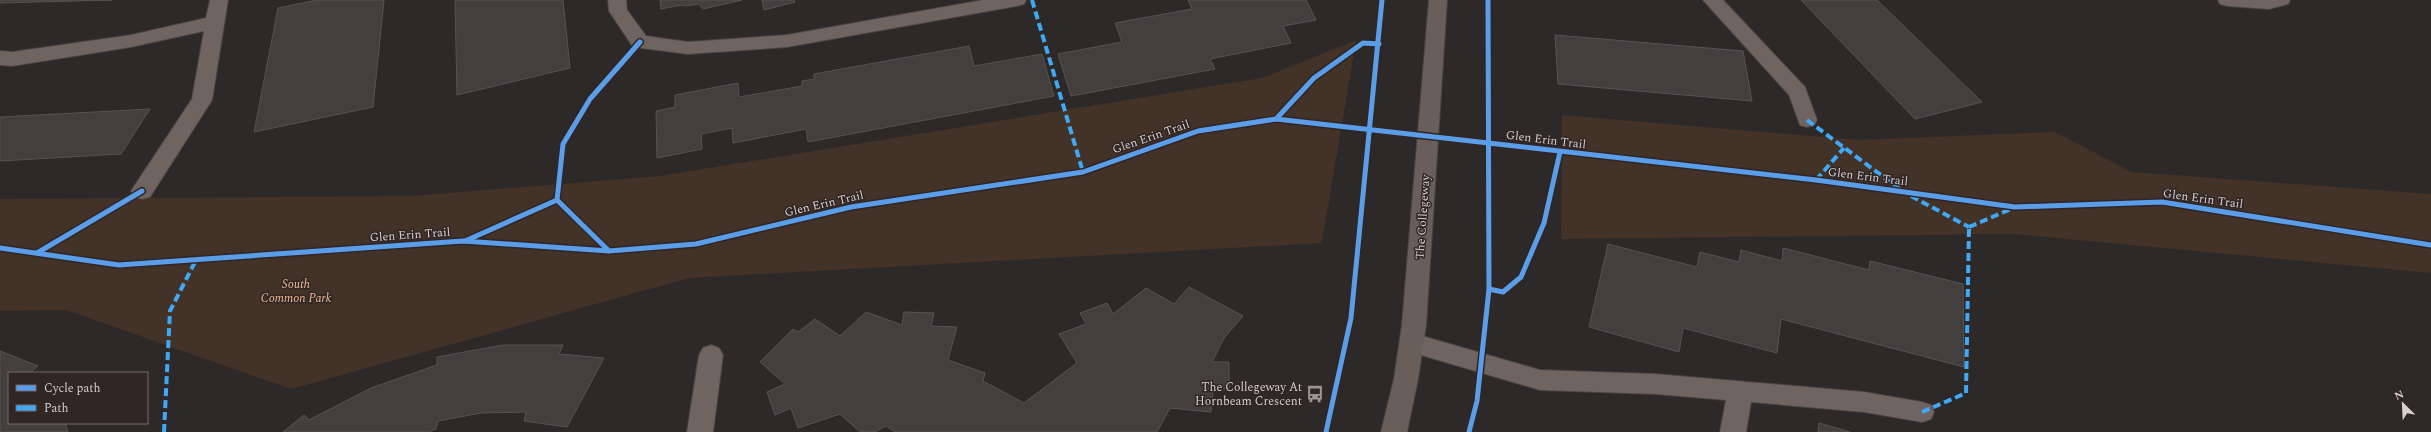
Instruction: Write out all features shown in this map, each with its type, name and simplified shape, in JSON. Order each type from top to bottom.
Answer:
[{"type":"street","points":[[142,191],[202,100],[218,0]]},
{"type":"street","points":[[616,0],[618,11],[640,42],[688,48],[787,40],[991,2],[1017,0]]},
{"type":"street","name":"The Collegeway","points":[[1394,432],[1400,411],[1412,342],[1419,278],[1438,0]]},
{"type":"street","points":[[1709,0],[1798,92],[1807,120]]},
{"type":"street","points":[[2227,0],[2268,3],[2281,0]]},
{"type":"street","points":[[0,58],[12,59],[131,41],[215,22]]},
{"type":"street","points":[[1412,342],[1540,380],[1655,384],[1864,402],[1922,412]]},
{"type":"street","points":[[700,432],[711,355]]},
{"type":"street","points":[[1733,432],[1740,392]]},
{"type":"green space","name":"South Common Park","points":[[1356,40],[1322,243],[689,278],[291,389],[66,310],[0,311],[0,199],[411,196],[660,176],[1262,78]]},
{"type":"green space","points":[[1562,115],[1858,140],[2055,132],[2132,172],[2431,194],[2431,273],[2014,234],[1561,239]]},
{"type":"building","points":[[0,0],[112,0],[0,3]]},
{"type":"building","points":[[317,0],[384,0],[373,107],[254,132],[278,8]]},
{"type":"building","points":[[455,0],[563,0],[570,68],[457,95]]},
{"type":"building","points":[[660,0],[742,0],[703,9],[699,4],[682,5],[661,9]]},
{"type":"building","points":[[762,0],[794,0],[795,2],[764,10]]},
{"type":"building","points":[[1188,0],[1306,0],[1316,20],[1283,26],[1291,43],[1210,59],[1215,69],[1071,96],[1058,54],[1122,42],[1115,23],[1192,9]]},
{"type":"building","points":[[1801,0],[1877,0],[1982,102],[1915,119]]},
{"type":"building","points":[[1555,35],[1743,51],[1752,101],[1558,84]]},
{"type":"building","points":[[969,46],[974,66],[1042,54],[1054,96],[808,142],[806,129],[733,143],[732,128],[701,134],[702,149],[657,158],[656,111],[675,107],[675,95],[738,83],[739,97],[802,86],[802,81],[814,79],[814,74]]},
{"type":"building","points":[[150,109],[121,154],[0,161],[0,117]]},
{"type":"building","points":[[1608,244],[1697,267],[1700,252],[1739,262],[1741,250],[1782,261],[1783,248],[1869,270],[1870,261],[1963,284],[1964,367],[1781,319],[1777,353],[1683,328],[1679,352],[1589,327]]},
{"type":"building","points":[[1189,287],[1243,316],[1224,338],[1212,362],[1229,362],[1229,389],[1213,388],[1211,412],[1170,408],[1157,432],[895,432],[886,426],[875,432],[860,432],[840,414],[798,428],[791,408],[775,415],[767,392],[785,384],[760,362],[793,329],[798,332],[815,319],[840,336],[866,312],[902,325],[904,312],[934,313],[931,326],[957,327],[948,360],[985,373],[983,381],[1024,403],[1077,363],[1059,334],[1086,324],[1080,313],[1107,303],[1113,314],[1146,288],[1174,304]]},
{"type":"building","points":[[503,345],[563,345],[559,354],[604,358],[567,427],[524,421],[526,412],[481,413],[438,421],[436,429],[429,432],[283,432],[304,415],[309,420],[371,388],[437,365],[437,357]]},
{"type":"building","points":[[0,351],[38,366],[31,372],[8,372],[8,424],[65,424],[68,432],[0,432]]},
{"type":"building","points":[[1819,423],[1850,432],[1818,432]]},
{"type":"marked path","points":[[1032,0],[1083,172]]},
{"type":"marked path","points":[[1807,120],[1901,190]]},
{"type":"marked path","points":[[1816,180],[1844,148]]},
{"type":"marked path","points":[[1911,196],[1969,227]]},
{"type":"marked path","points":[[1969,227],[2013,208]]},
{"type":"marked path","points":[[1922,412],[1966,393],[1969,227]]},
{"type":"marked path","points":[[164,432],[170,311],[197,258]]},
{"type":"cycle path","points":[[1326,432],[1351,318],[1382,0]]},
{"type":"cycle path","points":[[1469,432],[1477,401],[1489,289],[1488,0]]},
{"type":"cycle path","points":[[465,241],[557,200],[563,144],[590,99],[640,42]]},
{"type":"cycle path","points":[[1276,119],[1314,78],[1363,43],[1379,44]]},
{"type":"cycle path","name":"Glen Erin Trail","points":[[0,248],[119,265],[197,258],[463,241],[609,251],[696,244],[851,207],[1083,172],[1198,131],[1276,119],[1816,180],[2015,207],[2162,202],[2431,245]]},
{"type":"cycle path","name":"Glen Erin Trail","points":[[1489,289],[1503,292],[1521,277],[1544,223],[1560,152]]},
{"type":"cycle path","points":[[37,253],[142,191]]},
{"type":"cycle path","points":[[557,200],[609,251]]},
{"type":"place","name":"The Collegeway At Hornbeam Crescent","points":[[1315,394]]}]
